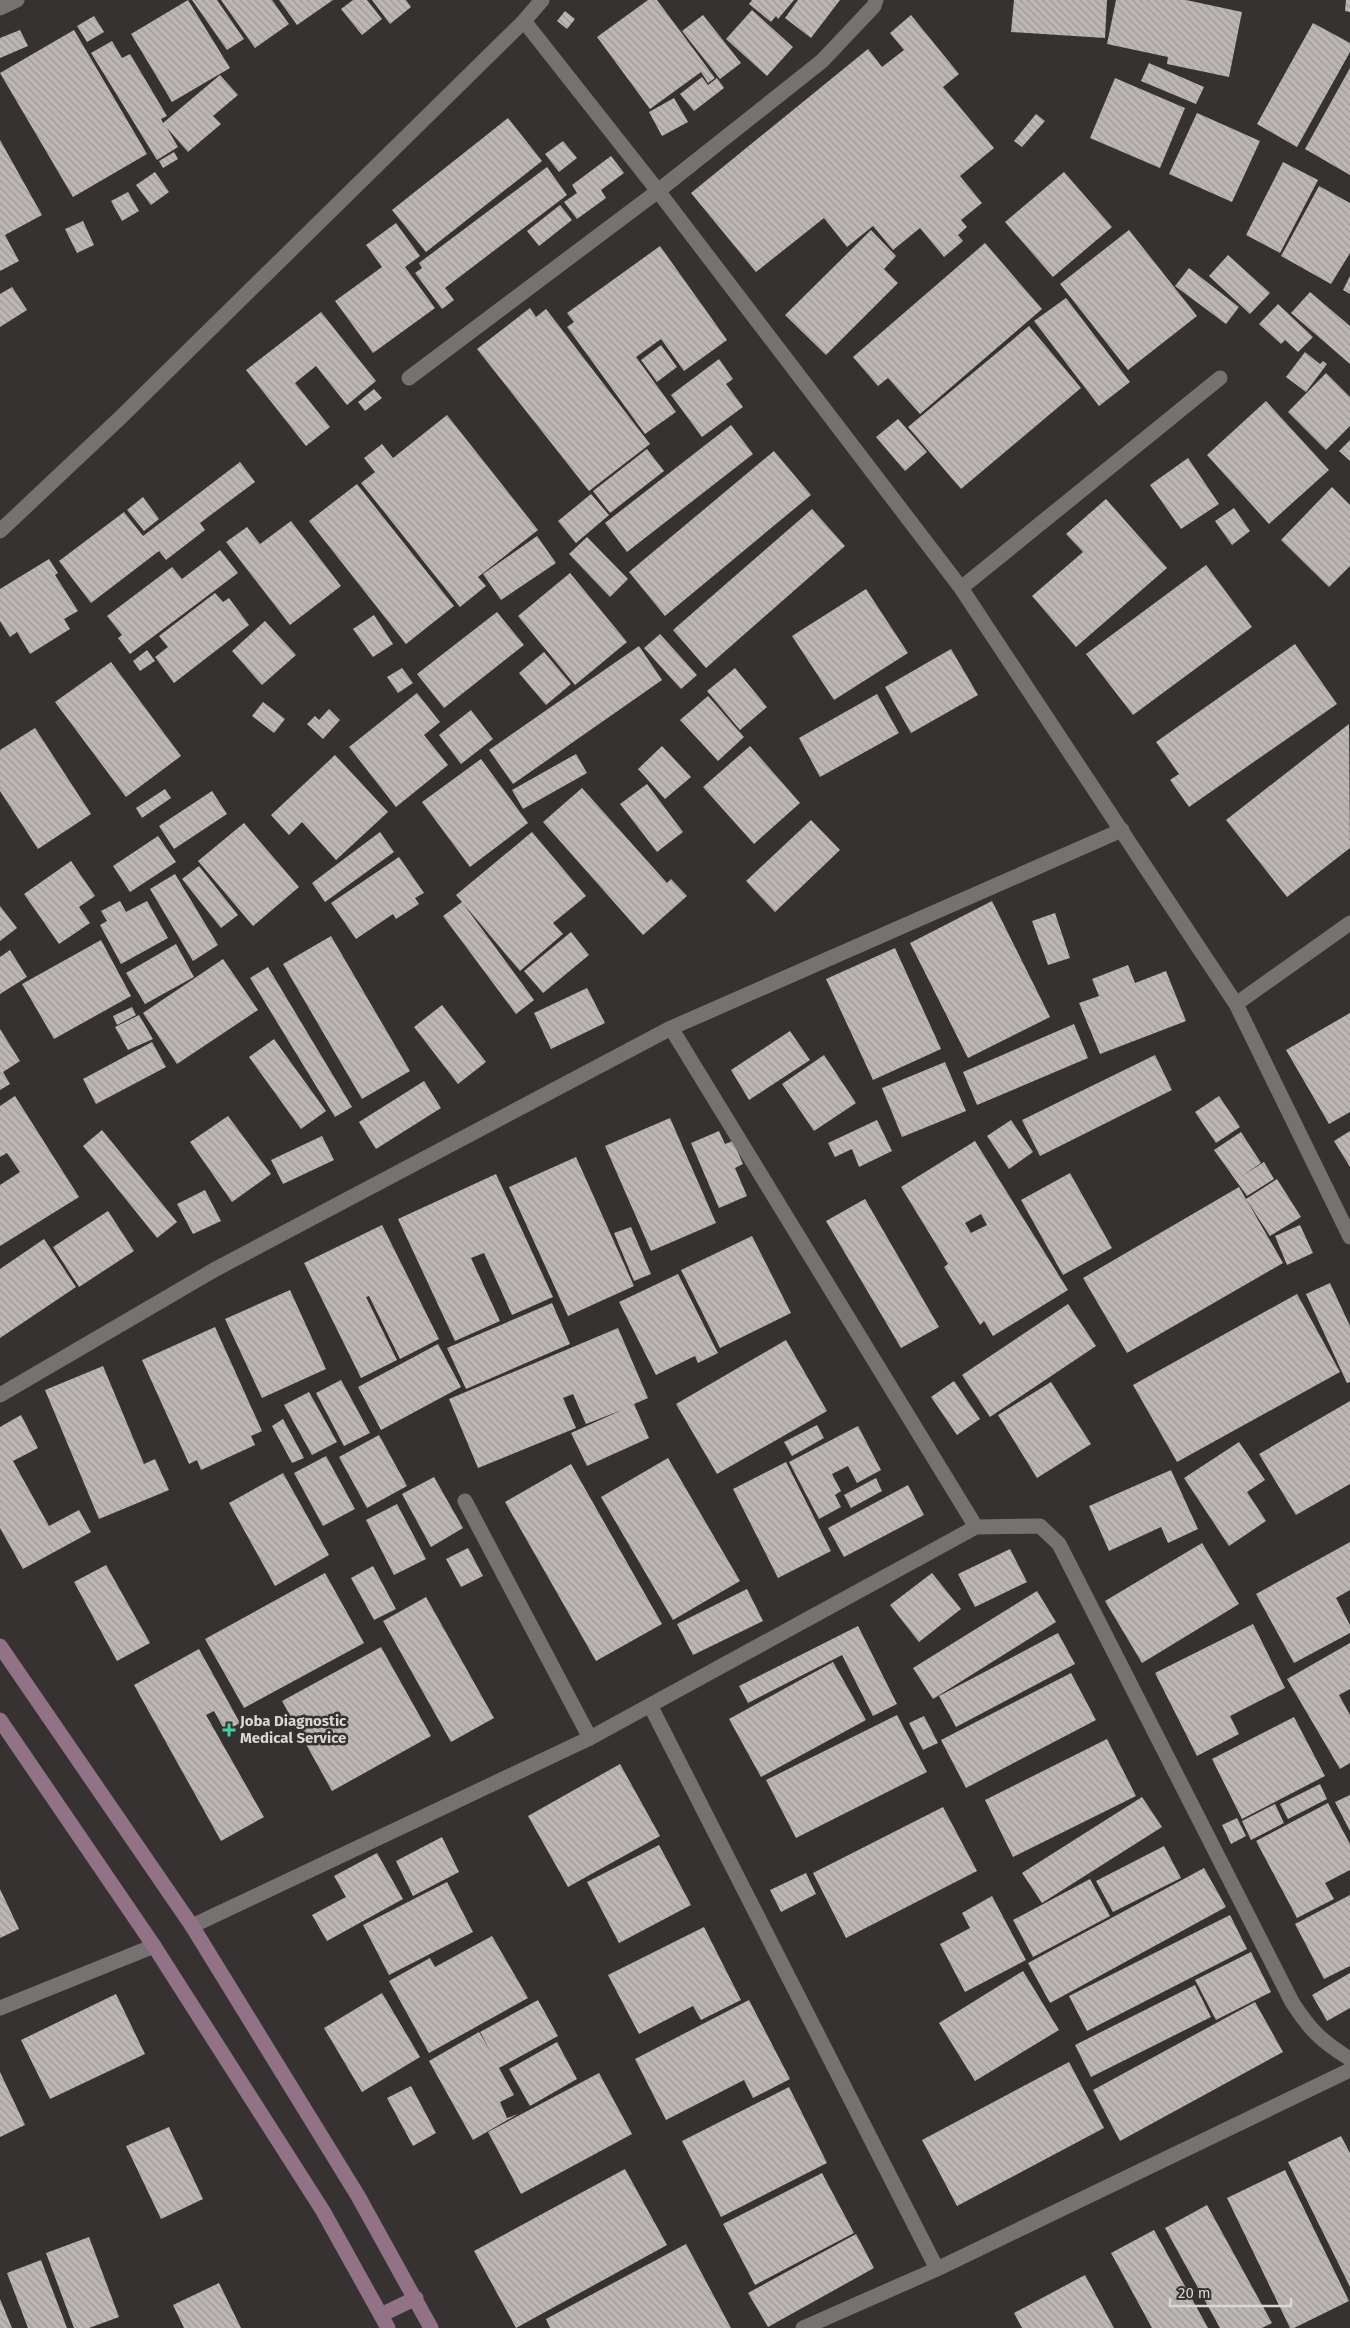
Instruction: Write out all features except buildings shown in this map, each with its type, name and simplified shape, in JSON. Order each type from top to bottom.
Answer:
[{"type":"main road","points":[[0,1646],[192,1926],[358,2196],[431,2328]]},
{"type":"main road","points":[[0,1720],[154,1946],[323,2211],[384,2321],[416,2298]]},
{"type":"street","points":[[0,8],[17,0]]},
{"type":"street","points":[[0,531],[127,411],[524,22],[542,0]]},
{"type":"street","points":[[409,378],[658,191],[822,61],[874,6],[876,0]]},
{"type":"street","points":[[524,22],[658,191],[961,588],[1236,1004],[1350,1237]]},
{"type":"street","points":[[961,588],[1220,378]]},
{"type":"street","points":[[0,1395],[214,1270],[671,1028],[1122,830]]},
{"type":"street","points":[[1236,1004],[1350,923]]},
{"type":"street","points":[[671,1028],[976,1527]]},
{"type":"street","points":[[465,1501],[590,1738]]},
{"type":"street","points":[[192,1926],[590,1738],[976,1527],[1040,1526],[1059,1544],[1292,2002],[1306,2023],[1323,2042],[1350,2059]]},
{"type":"street","points":[[650,1705],[937,2269]]},
{"type":"street","points":[[0,2008],[154,1946]]},
{"type":"street","points":[[803,2328],[937,2269],[1350,2070]]},
{"type":"place","name":"Joba Diagnostic Medical Service","points":[[229,1730]]}]
